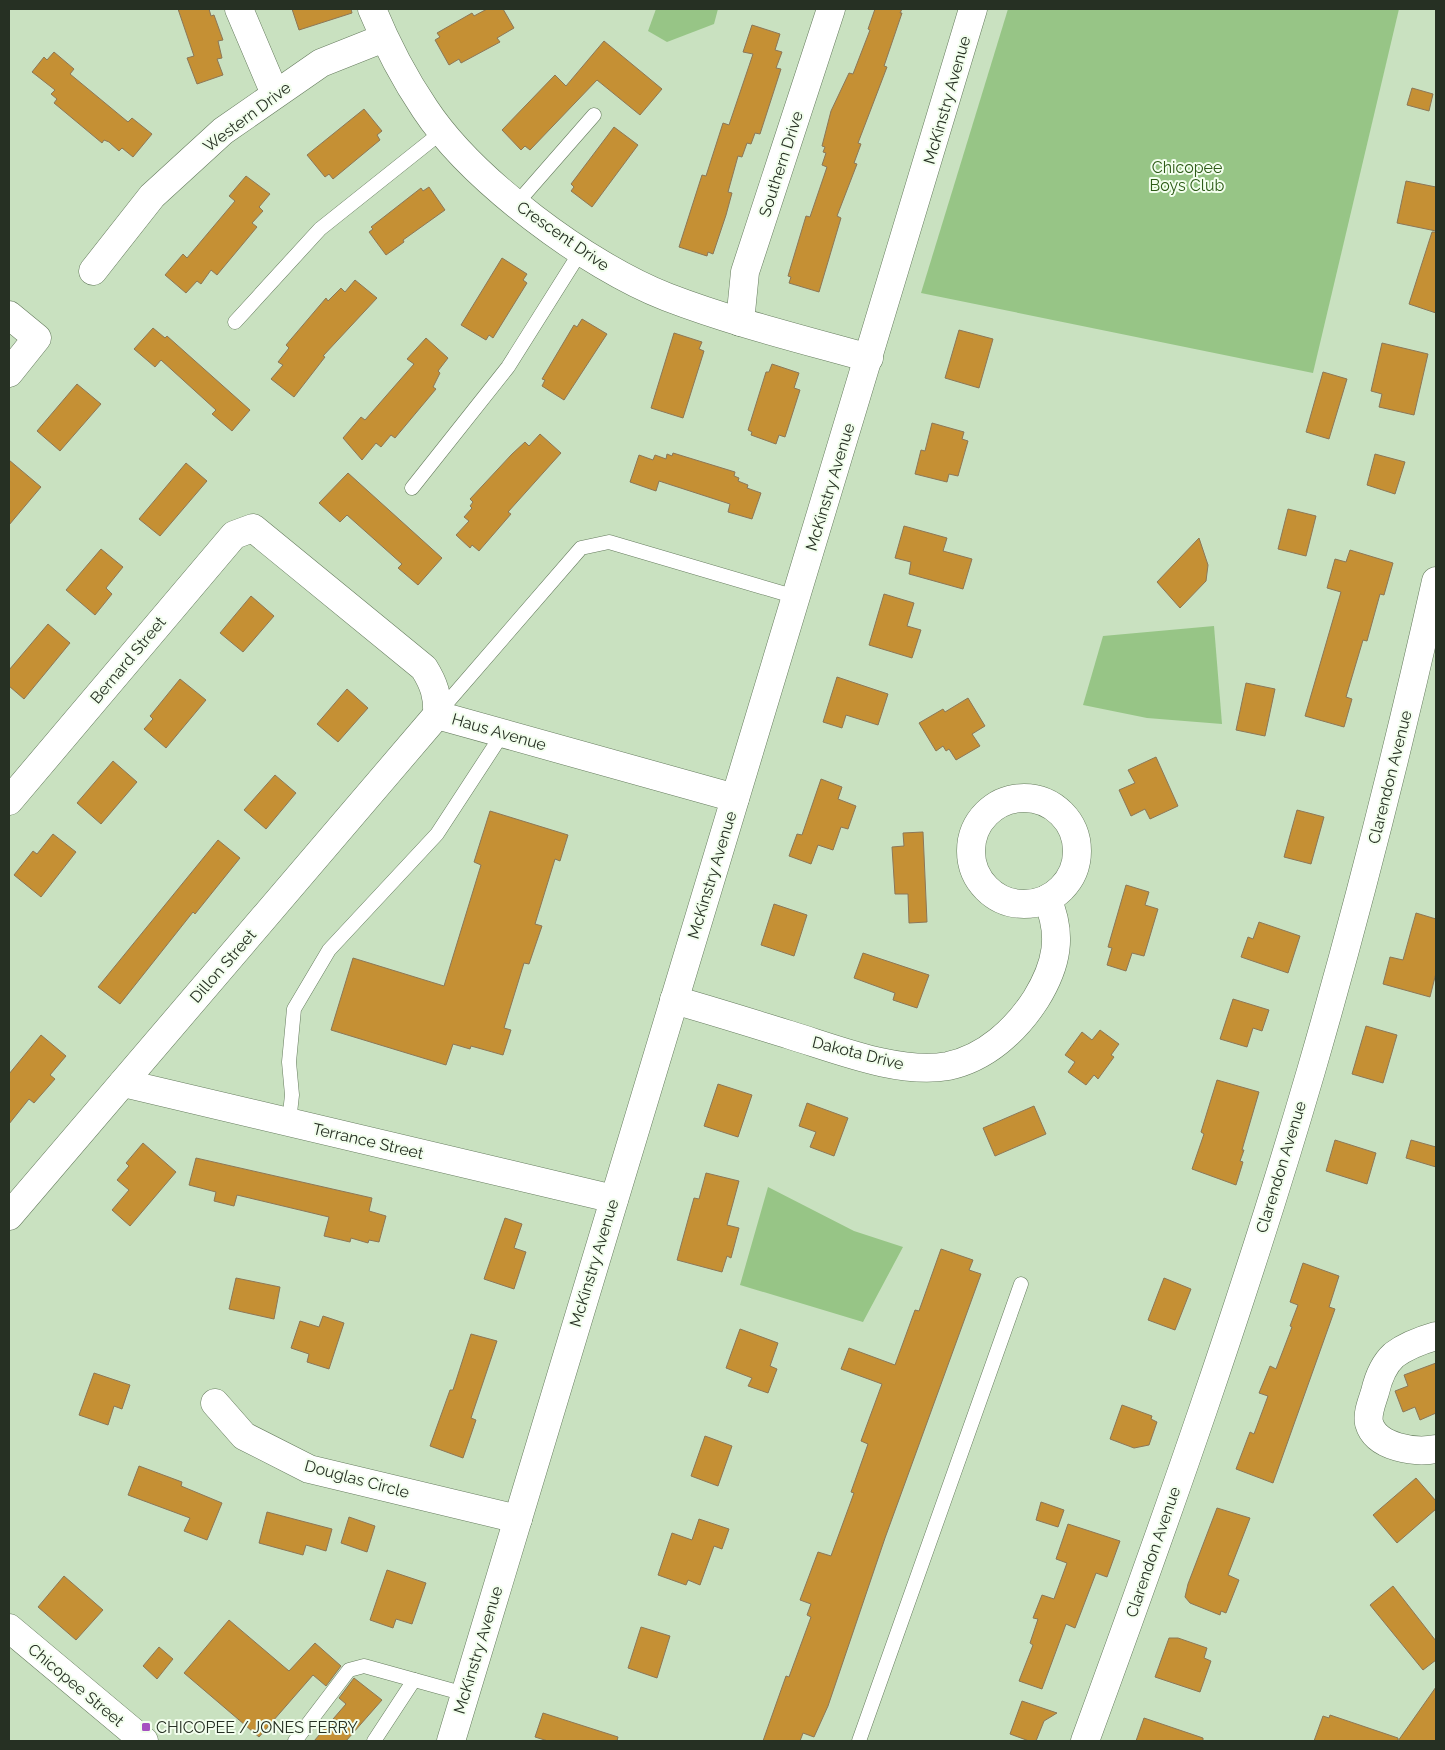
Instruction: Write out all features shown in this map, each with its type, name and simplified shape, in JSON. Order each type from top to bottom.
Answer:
[{"type":"street","points":[[239,9],[275,94]]},
{"type":"street","name":"Crescent Drive","points":[[372,9],[384,38],[425,110],[465,157],[517,203],[599,264],[666,296],[740,322],[869,358]]},
{"type":"street","name":"Southern Drive","points":[[740,322],[745,272],[832,9]]},
{"type":"street","name":"McKinstry Avenue","points":[[451,1741],[973,9]]},
{"type":"street","name":"Western Drive","points":[[93,271],[152,196],[223,131],[321,63],[384,38]]},
{"type":"street","points":[[9,315],[37,338],[9,373]]},
{"type":"street","name":"Haus Avenue","points":[[253,528],[424,668],[434,684],[438,700],[437,715],[735,798]]},
{"type":"street","name":"Bernard Street","points":[[9,801],[234,535],[253,528]]},
{"type":"street","name":"Clarendon Avenue","points":[[1085,1741],[1202,1412],[1307,1083],[1380,818],[1436,581]]},
{"type":"street","name":"Dillon Street","points":[[9,1216],[437,715]]},
{"type":"street","name":"Dakota Drive","points":[[674,1000],[840,1050],[897,1064],[936,1067],[958,1063],[1001,1040],[1024,1017],[1044,984],[1053,961],[1057,931],[1054,914],[1048,898]]},
{"type":"street","name":"Terrance Street","points":[[123,1083],[614,1199]]},
{"type":"street","points":[[1436,1336],[1412,1345],[1387,1362],[1377,1383],[1369,1414],[1369,1423],[1373,1429],[1388,1442],[1412,1450],[1436,1449]]},
{"type":"street","name":"Douglas Circle","points":[[215,1403],[244,1436],[272,1452],[309,1469],[518,1519]]},
{"type":"street","name":"Chicopee Street","points":[[9,1628],[144,1741]]},
{"type":"lane","points":[[517,203],[594,115]]},
{"type":"lane","points":[[235,322],[320,230],[443,131]]},
{"type":"lane","points":[[412,488],[508,367],[582,251]]},
{"type":"lane","points":[[437,715],[581,548],[609,542],[796,597]]},
{"type":"lane","points":[[289,1122],[292,1095],[289,1062],[294,1009],[329,950],[437,834],[503,733]]},
{"type":"lane","points":[[859,1741],[1021,1284]]},
{"type":"lane","points":[[295,1741],[349,1670],[364,1666],[465,1694]]},
{"type":"lane","points":[[374,1741],[414,1680]]},
{"type":"green space","points":[[656,9],[718,9],[714,24],[667,42],[648,31]]},
{"type":"green space","name":"Chicopee Boys Club","points":[[1008,9],[1399,9],[1313,373],[921,293]]},
{"type":"green space","points":[[1214,626],[1222,724],[1147,718],[1083,705],[1103,636]]},
{"type":"green space","points":[[768,1187],[854,1231],[903,1247],[863,1322],[740,1285]]},
{"type":"building","points":[[178,9],[209,9],[211,16],[214,15],[223,40],[218,41],[222,58],[217,59],[223,75],[197,84],[187,58],[194,56]]},
{"type":"building","points":[[292,9],[351,9],[352,13],[299,30]]},
{"type":"building","points":[[487,9],[503,9],[514,28],[497,38],[500,42],[461,63],[459,59],[449,65],[435,40],[440,37],[437,33],[472,13],[474,16]]},
{"type":"building","points":[[875,9],[902,9],[900,13],[902,13],[884,66],[887,67],[858,143],[861,144],[854,163],[857,164],[837,216],[841,218],[819,292],[789,283],[791,277],[788,276],[806,216],[810,217],[827,167],[822,165],[826,153],[823,152],[825,147],[822,146],[831,111],[849,73],[853,74],[870,30],[868,29]]},
{"type":"building","points":[[752,25],[780,34],[775,50],[782,52],[776,68],[781,69],[760,134],[755,133],[751,144],[747,143],[742,157],[738,156],[728,192],[732,193],[726,215],[713,254],[708,252],[707,256],[679,247],[702,175],[706,176],[723,123],[729,125],[753,54],[743,52]]},
{"type":"building","points":[[604,41],[662,89],[640,115],[597,80],[530,150],[525,146],[521,150],[502,130],[555,75],[566,86]]},
{"type":"building","points":[[54,52],[74,69],[70,74],[128,122],[132,118],[152,134],[133,157],[122,148],[119,151],[109,142],[104,140],[102,143],[54,103],[57,99],[51,94],[55,90],[32,72],[44,57],[47,60]]},
{"type":"building","points":[[1412,88],[1433,94],[1429,111],[1407,105]]},
{"type":"building","points":[[364,109],[382,131],[377,135],[380,140],[333,179],[329,174],[325,177],[307,155]]},
{"type":"building","points":[[614,127],[638,145],[592,207],[571,191],[574,187],[571,184]]},
{"type":"building","points":[[246,176],[270,194],[259,207],[263,211],[252,223],[257,227],[217,275],[211,270],[201,284],[197,281],[186,293],[165,275],[183,254],[187,258],[235,201],[229,196]]},
{"type":"building","points":[[1406,181],[1436,187],[1436,231],[1397,223]]},
{"type":"building","points":[[429,187],[445,210],[403,240],[404,242],[386,255],[369,232],[373,229],[371,227],[421,188],[423,191]]},
{"type":"building","points":[[1432,232],[1436,232],[1436,313],[1409,304]]},
{"type":"building","points":[[502,258],[527,274],[523,280],[527,283],[493,338],[489,335],[486,340],[461,325]]},
{"type":"building","points":[[355,280],[377,298],[323,356],[325,357],[294,397],[271,379],[283,365],[278,362],[289,348],[286,345],[326,298],[328,301],[341,288],[345,292]]},
{"type":"building","points":[[582,319],[607,334],[564,400],[542,386],[545,380],[542,379],[574,325],[577,327]]},
{"type":"building","points":[[153,328],[165,338],[167,336],[250,410],[232,431],[212,414],[216,410],[161,360],[155,367],[134,349]]},
{"type":"building","points":[[959,330],[993,339],[979,388],[945,378]]},
{"type":"building","points":[[674,333],[702,342],[699,349],[704,351],[683,418],[651,408]]},
{"type":"building","points":[[426,338],[448,358],[438,371],[440,373],[433,387],[436,389],[395,438],[391,435],[381,447],[376,443],[362,460],[343,438],[361,417],[365,420],[414,364],[407,359]]},
{"type":"building","points":[[1382,343],[1428,354],[1414,415],[1379,407],[1382,394],[1371,391]]},
{"type":"building","points":[[772,364],[799,373],[794,388],[800,390],[785,437],[779,435],[776,444],[751,435],[752,432],[748,430],[766,372],[769,372]]},
{"type":"building","points":[[1323,372],[1347,379],[1329,439],[1306,432]]},
{"type":"building","points":[[77,384],[101,404],[60,451],[37,431]]},
{"type":"building","points":[[932,423],[964,432],[962,439],[968,441],[958,476],[949,474],[947,482],[915,474],[921,450],[925,451]]},
{"type":"building","points":[[540,434],[561,453],[508,512],[511,514],[479,551],[472,545],[470,548],[456,535],[469,521],[464,517],[472,508],[470,506],[473,502],[470,499],[512,454],[525,442],[529,446]]},
{"type":"building","points":[[673,453],[735,472],[734,476],[739,478],[738,481],[748,485],[747,488],[761,493],[752,519],[728,512],[730,504],[659,481],[656,491],[630,482],[639,455],[653,460],[655,455],[666,459],[667,454],[672,456]]},
{"type":"building","points":[[1375,454],[1405,462],[1395,494],[1367,485]]},
{"type":"building","points":[[9,460],[41,487],[9,525]]},
{"type":"building","points":[[186,463],[207,481],[160,536],[139,519]]},
{"type":"building","points":[[348,473],[442,558],[418,585],[398,568],[402,564],[347,515],[340,522],[319,503]]},
{"type":"building","points":[[1288,509],[1316,516],[1306,556],[1278,549]]},
{"type":"building","points":[[904,526],[947,538],[943,551],[972,559],[963,589],[909,574],[911,562],[895,558]]},
{"type":"building","points":[[1199,538],[1208,565],[1206,581],[1180,608],[1157,582]]},
{"type":"building","points":[[101,549],[123,567],[106,588],[112,594],[95,615],[66,590]]},
{"type":"building","points":[[1350,550],[1393,563],[1384,595],[1380,594],[1367,641],[1363,640],[1346,697],[1352,699],[1344,727],[1305,716],[1341,592],[1327,588],[1335,559],[1346,562]]},
{"type":"building","points":[[884,594],[914,603],[907,626],[921,630],[912,658],[869,645]]},
{"type":"building","points":[[251,596],[274,616],[243,652],[220,633]]},
{"type":"building","points":[[48,624],[70,643],[24,699],[9,686],[9,670]]},
{"type":"building","points":[[837,677],[888,694],[878,725],[846,715],[842,728],[823,722]]},
{"type":"building","points":[[180,679],[206,700],[166,748],[144,729],[153,719],[150,716]]},
{"type":"building","points":[[1246,683],[1275,689],[1265,736],[1236,730]]},
{"type":"building","points":[[347,689],[368,708],[338,742],[317,724]]},
{"type":"building","points":[[968,698],[985,726],[972,734],[980,746],[956,760],[949,749],[946,751],[943,746],[936,751],[919,723],[943,709],[945,712]]},
{"type":"building","points":[[1156,757],[1178,806],[1150,819],[1145,809],[1131,816],[1119,790],[1135,783],[1128,770]]},
{"type":"building","points":[[113,761],[137,782],[101,824],[77,803]]},
{"type":"building","points":[[275,775],[296,793],[266,829],[244,810]]},
{"type":"building","points":[[821,779],[842,787],[838,799],[856,806],[848,829],[841,827],[833,850],[818,845],[811,864],[789,856],[797,834],[802,835]]},
{"type":"building","points":[[1297,810],[1324,817],[1311,864],[1284,857]]},
{"type":"building","points":[[490,811],[568,835],[560,861],[555,859],[535,924],[542,926],[529,964],[524,963],[504,1028],[511,1030],[503,1055],[471,1046],[470,1049],[453,1044],[446,1065],[331,1030],[353,958],[444,986],[481,865],[474,862]]},
{"type":"building","points":[[923,832],[927,922],[909,923],[908,894],[895,894],[892,847],[904,846],[903,833]]},
{"type":"building","points":[[53,834],[76,852],[41,897],[14,875],[33,851],[37,854]]},
{"type":"building","points":[[218,840],[240,858],[195,914],[193,912],[120,1004],[98,987]]},
{"type":"building","points":[[1126,885],[1149,892],[1145,905],[1158,909],[1144,956],[1132,953],[1126,971],[1107,965],[1112,948],[1108,947]]},
{"type":"building","points":[[774,904],[807,915],[794,956],[761,945]]},
{"type":"building","points":[[1416,913],[1436,919],[1436,973],[1430,997],[1383,984],[1390,957],[1403,960]]},
{"type":"building","points":[[1259,922],[1300,936],[1288,973],[1241,957],[1248,937],[1253,939]]},
{"type":"building","points":[[863,953],[929,975],[917,1008],[893,1000],[895,993],[854,978]]},
{"type":"building","points":[[1233,999],[1269,1010],[1262,1031],[1253,1028],[1247,1047],[1220,1039]]},
{"type":"building","points":[[1366,1026],[1397,1035],[1383,1083],[1352,1074]]},
{"type":"building","points":[[1100,1030],[1119,1044],[1111,1055],[1114,1057],[1098,1079],[1094,1075],[1086,1085],[1068,1072],[1075,1062],[1065,1055],[1082,1032],[1092,1040]]},
{"type":"building","points":[[41,1035],[66,1056],[50,1075],[55,1079],[34,1103],[29,1099],[9,1124],[9,1074]]},
{"type":"building","points":[[1217,1080],[1259,1092],[1242,1150],[1244,1150],[1240,1161],[1243,1162],[1236,1185],[1192,1169],[1204,1134],[1201,1132]]},
{"type":"building","points":[[718,1084],[752,1095],[738,1137],[704,1126]]},
{"type":"building","points":[[807,1103],[848,1118],[834,1156],[810,1147],[816,1132],[799,1126]]},
{"type":"building","points":[[1034,1106],[1046,1134],[995,1156],[983,1128]]},
{"type":"building","points":[[1335,1140],[1376,1153],[1367,1184],[1326,1171]]},
{"type":"building","points":[[1411,1140],[1436,1147],[1436,1167],[1406,1158]]},
{"type":"building","points":[[143,1143],[176,1172],[130,1226],[112,1210],[129,1190],[117,1180],[129,1166],[126,1163]]},
{"type":"building","points":[[196,1158],[372,1198],[369,1211],[386,1216],[379,1242],[369,1240],[368,1243],[351,1238],[350,1242],[324,1236],[329,1217],[237,1195],[234,1206],[214,1201],[216,1192],[189,1185]]},
{"type":"building","points":[[706,1173],[739,1181],[727,1225],[739,1228],[731,1258],[727,1256],[722,1272],[677,1260],[694,1198],[699,1199]]},
{"type":"building","points":[[505,1218],[522,1224],[514,1248],[526,1252],[514,1289],[484,1279]]},
{"type":"building","points":[[941,1249],[973,1260],[969,1270],[981,1274],[885,1538],[828,1706],[814,1737],[803,1733],[800,1741],[763,1741],[786,1676],[789,1677],[811,1617],[807,1615],[811,1604],[800,1600],[818,1552],[831,1556],[854,1493],[851,1492],[868,1444],[861,1441],[882,1384],[841,1369],[849,1348],[895,1365],[915,1310],[919,1311]]},
{"type":"building","points":[[1303,1263],[1339,1276],[1329,1307],[1335,1309],[1273,1483],[1236,1469],[1250,1432],[1254,1434],[1268,1396],[1259,1393],[1270,1366],[1276,1369],[1292,1327],[1290,1326],[1298,1305],[1290,1302]]},
{"type":"building","points":[[236,1278],[280,1287],[274,1319],[229,1309]]},
{"type":"building","points":[[1164,1278],[1191,1289],[1175,1330],[1148,1320]]},
{"type":"building","points":[[323,1316],[344,1323],[329,1369],[307,1362],[309,1354],[291,1348],[300,1321],[319,1327]]},
{"type":"building","points":[[740,1329],[778,1343],[770,1366],[777,1369],[768,1393],[748,1386],[752,1378],[726,1368]]},
{"type":"building","points":[[471,1334],[497,1341],[471,1418],[476,1420],[463,1458],[430,1446],[450,1390],[453,1390]]},
{"type":"building","points":[[1436,1363],[1436,1413],[1420,1420],[1415,1407],[1403,1412],[1395,1391],[1408,1386],[1404,1375]]},
{"type":"building","points":[[94,1373],[130,1385],[122,1409],[114,1406],[108,1425],[79,1415]]},
{"type":"building","points":[[1122,1405],[1152,1416],[1151,1419],[1157,1422],[1149,1445],[1134,1448],[1110,1439]]},
{"type":"building","points":[[705,1436],[732,1446],[718,1486],[691,1476]]},
{"type":"building","points":[[139,1466],[182,1482],[181,1486],[222,1503],[207,1540],[184,1531],[190,1518],[128,1495]]},
{"type":"building","points":[[1416,1478],[1436,1501],[1436,1509],[1397,1543],[1373,1515]]},
{"type":"building","points":[[1041,1502],[1064,1510],[1058,1527],[1036,1520]]},
{"type":"building","points":[[1217,1508],[1250,1518],[1228,1575],[1239,1580],[1226,1613],[1221,1611],[1220,1615],[1190,1603],[1185,1597],[1188,1584]]},
{"type":"building","points":[[267,1512],[332,1529],[326,1551],[306,1545],[303,1555],[259,1543]]},
{"type":"building","points":[[349,1517],[375,1526],[367,1552],[341,1543]]},
{"type":"building","points":[[699,1519],[729,1529],[722,1549],[714,1546],[700,1585],[688,1580],[686,1585],[658,1575],[672,1533],[692,1540]]},
{"type":"building","points":[[1068,1524],[1120,1541],[1107,1577],[1096,1573],[1075,1628],[1066,1624],[1042,1689],[1019,1681],[1033,1645],[1030,1643],[1038,1619],[1033,1618],[1042,1595],[1054,1599],[1067,1563],[1056,1559]]},
{"type":"building","points":[[387,1570],[426,1583],[412,1624],[396,1619],[393,1628],[370,1620]]},
{"type":"building","points":[[64,1576],[103,1610],[76,1640],[38,1607]]},
{"type":"building","points":[[1393,1586],[1436,1641],[1436,1660],[1423,1670],[1370,1605]]},
{"type":"building","points":[[229,1620],[289,1671],[315,1643],[341,1666],[326,1686],[313,1675],[259,1737],[184,1673]]},
{"type":"building","points":[[641,1627],[670,1636],[657,1678],[628,1668]]},
{"type":"building","points":[[1169,1638],[1178,1638],[1207,1648],[1204,1658],[1211,1661],[1200,1692],[1155,1677]]},
{"type":"building","points":[[159,1647],[173,1659],[157,1679],[143,1666]]},
{"type":"building","points":[[354,1678],[382,1700],[346,1741],[314,1741],[346,1704],[339,1698]]},
{"type":"building","points":[[1436,1687],[1436,1741],[1398,1741]]},
{"type":"building","points":[[1022,1701],[1057,1713],[1044,1721],[1036,1741],[1029,1741],[1010,1734]]},
{"type":"building","points":[[543,1713],[618,1737],[617,1741],[548,1741],[535,1737]]},
{"type":"building","points":[[1330,1715],[1398,1738],[1398,1741],[1314,1741],[1323,1716],[1329,1718]]},
{"type":"building","points":[[1144,1718],[1203,1738],[1203,1741],[1136,1741]]},
{"type":"place","name":"CHICOPEE / JONES FERRY","points":[[146,1727]]}]
